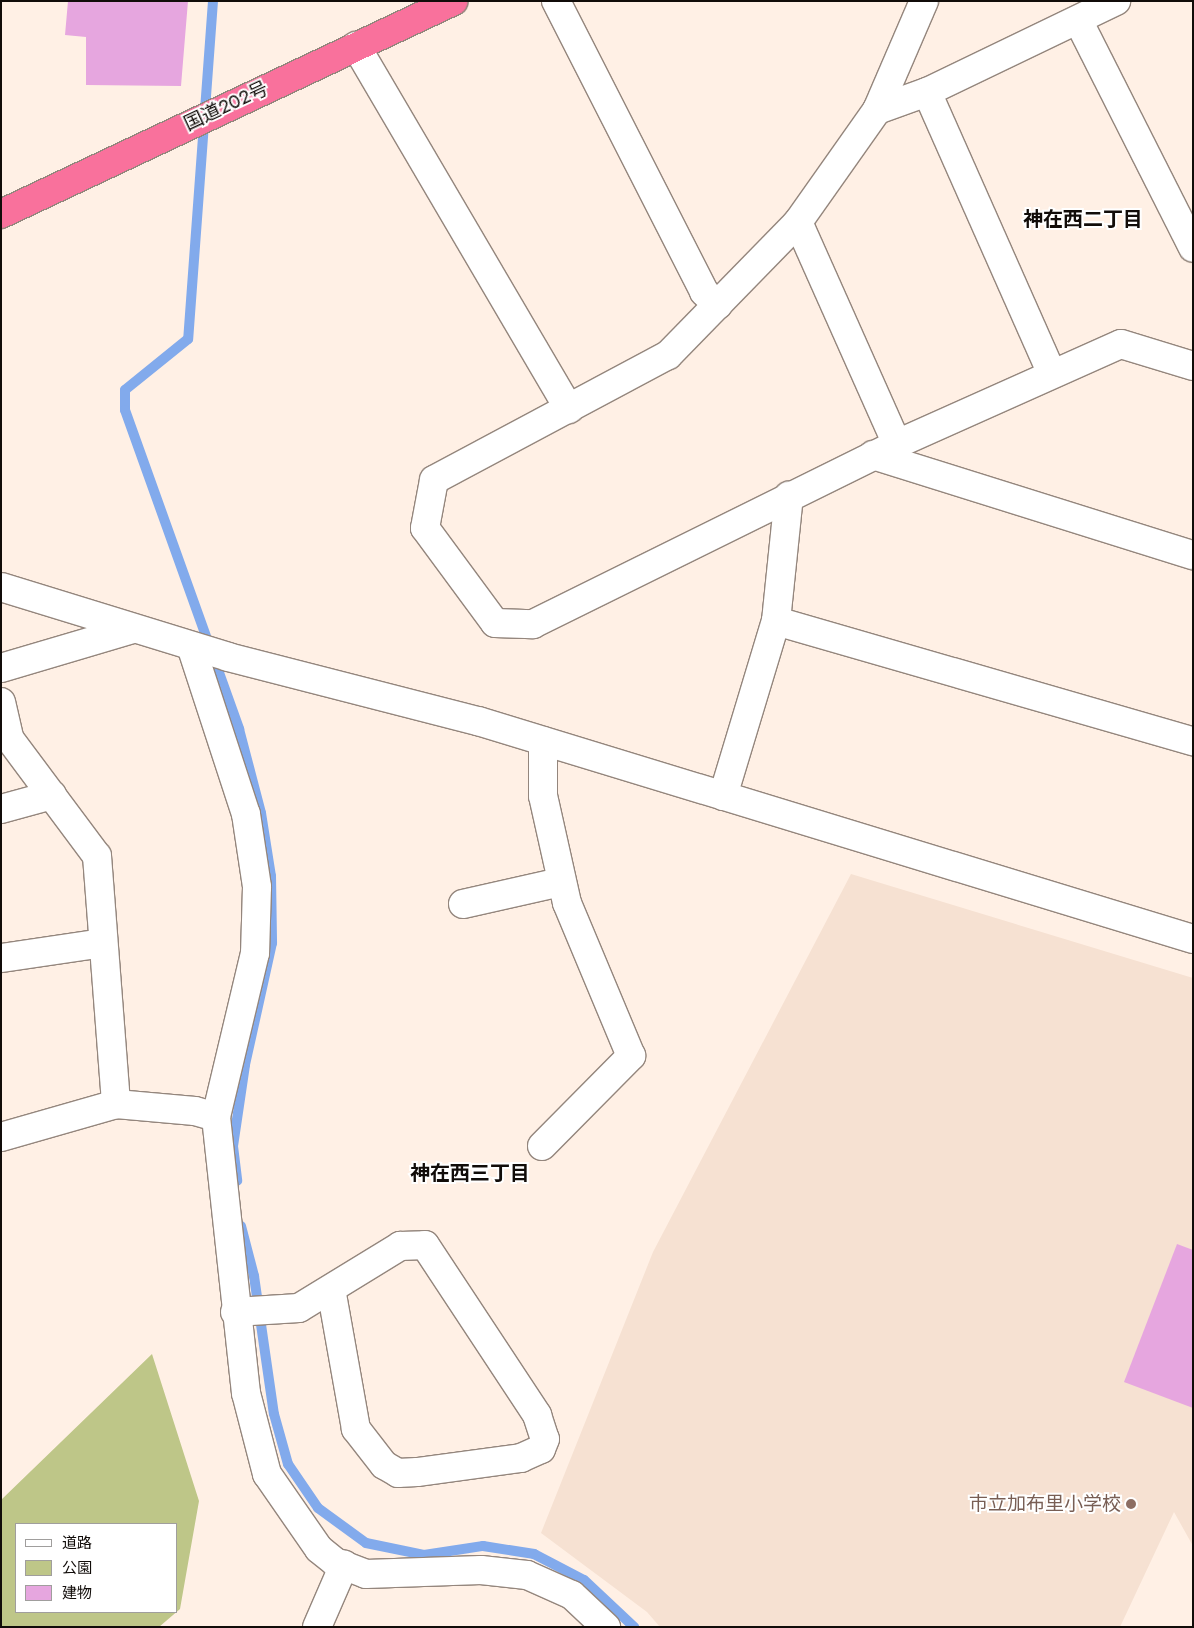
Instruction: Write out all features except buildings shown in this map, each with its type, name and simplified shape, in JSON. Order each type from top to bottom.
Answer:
[{"type":"highway","name":"国道202号","points":[[1,214],[218,110],[453,1]]},
{"type":"street","points":[[556,1],[704,292],[718,305]]},
{"type":"street","points":[[924,1],[877,110],[798,222],[668,355],[434,480],[425,528],[495,623],[533,624],[885,449],[1121,344],[1193,366]]},
{"type":"street","points":[[877,110],[927,92],[1116,1]]},
{"type":"street","points":[[1078,20],[1193,248]]},
{"type":"street","points":[[356,46],[568,409]]},
{"type":"street","points":[[927,92],[1052,374]]},
{"type":"street","points":[[798,222],[885,449]]},
{"type":"street","points":[[885,449],[1193,555]]},
{"type":"street","points":[[723,796],[776,621],[788,496]]},
{"type":"street","points":[[1,587],[228,657],[543,741],[1193,939]]},
{"type":"street","points":[[776,621],[1193,741]]},
{"type":"street","points":[[1,668],[133,629]]},
{"type":"street","points":[[191,646],[246,814],[258,887],[255,953],[216,1117],[246,1393],[266,1474],[319,1549],[344,1565],[366,1574],[481,1570],[527,1575],[572,1595],[606,1627]]},
{"type":"street","points":[[1,702],[9,738],[97,856],[102,943],[116,1104]]},
{"type":"street","points":[[542,1146],[631,1056],[588,958],[561,882],[542,796],[543,741]]},
{"type":"street","points":[[1,809],[52,795]]},
{"type":"street","points":[[463,904],[561,882]]},
{"type":"street","points":[[1,958],[102,943]]},
{"type":"street","points":[[1,1137],[116,1104],[195,1111],[216,1117]]},
{"type":"street","points":[[238,1312],[299,1308],[400,1246],[425,1245],[537,1415],[545,1439],[541,1448],[521,1458],[417,1472],[398,1473],[384,1465],[356,1429],[331,1289]]},
{"type":"street","points":[[317,1627],[344,1565]]},
{"type":"shaded area","points":[[851,874],[1193,978],[1193,1546],[1174,1512],[1120,1627],[660,1627],[647,1612],[541,1533],[653,1252]]},
{"type":"green space","points":[[152,1354],[199,1501],[180,1609],[178,1611],[178,1523],[15,1523],[15,1613],[175,1613],[159,1627],[1,1627],[1,1500]]},
{"type":"waterway","points":[[213,1],[188,339],[125,390],[125,410],[239,729],[261,813],[271,876],[272,943],[245,1065],[233,1146],[237,1181]]},
{"type":"waterway","points":[[241,1226],[254,1276],[274,1414],[288,1464],[318,1508],[366,1543],[424,1555],[483,1546],[534,1554],[584,1580],[634,1627]]},
{"type":"place","name":"市立加布里小学校","points":[[1131,1504]]},
{"type":"district","name":"神在西二丁目","points":[[1083,219]]},
{"type":"district","name":"神在西三丁目","points":[[470,1173]]}]
